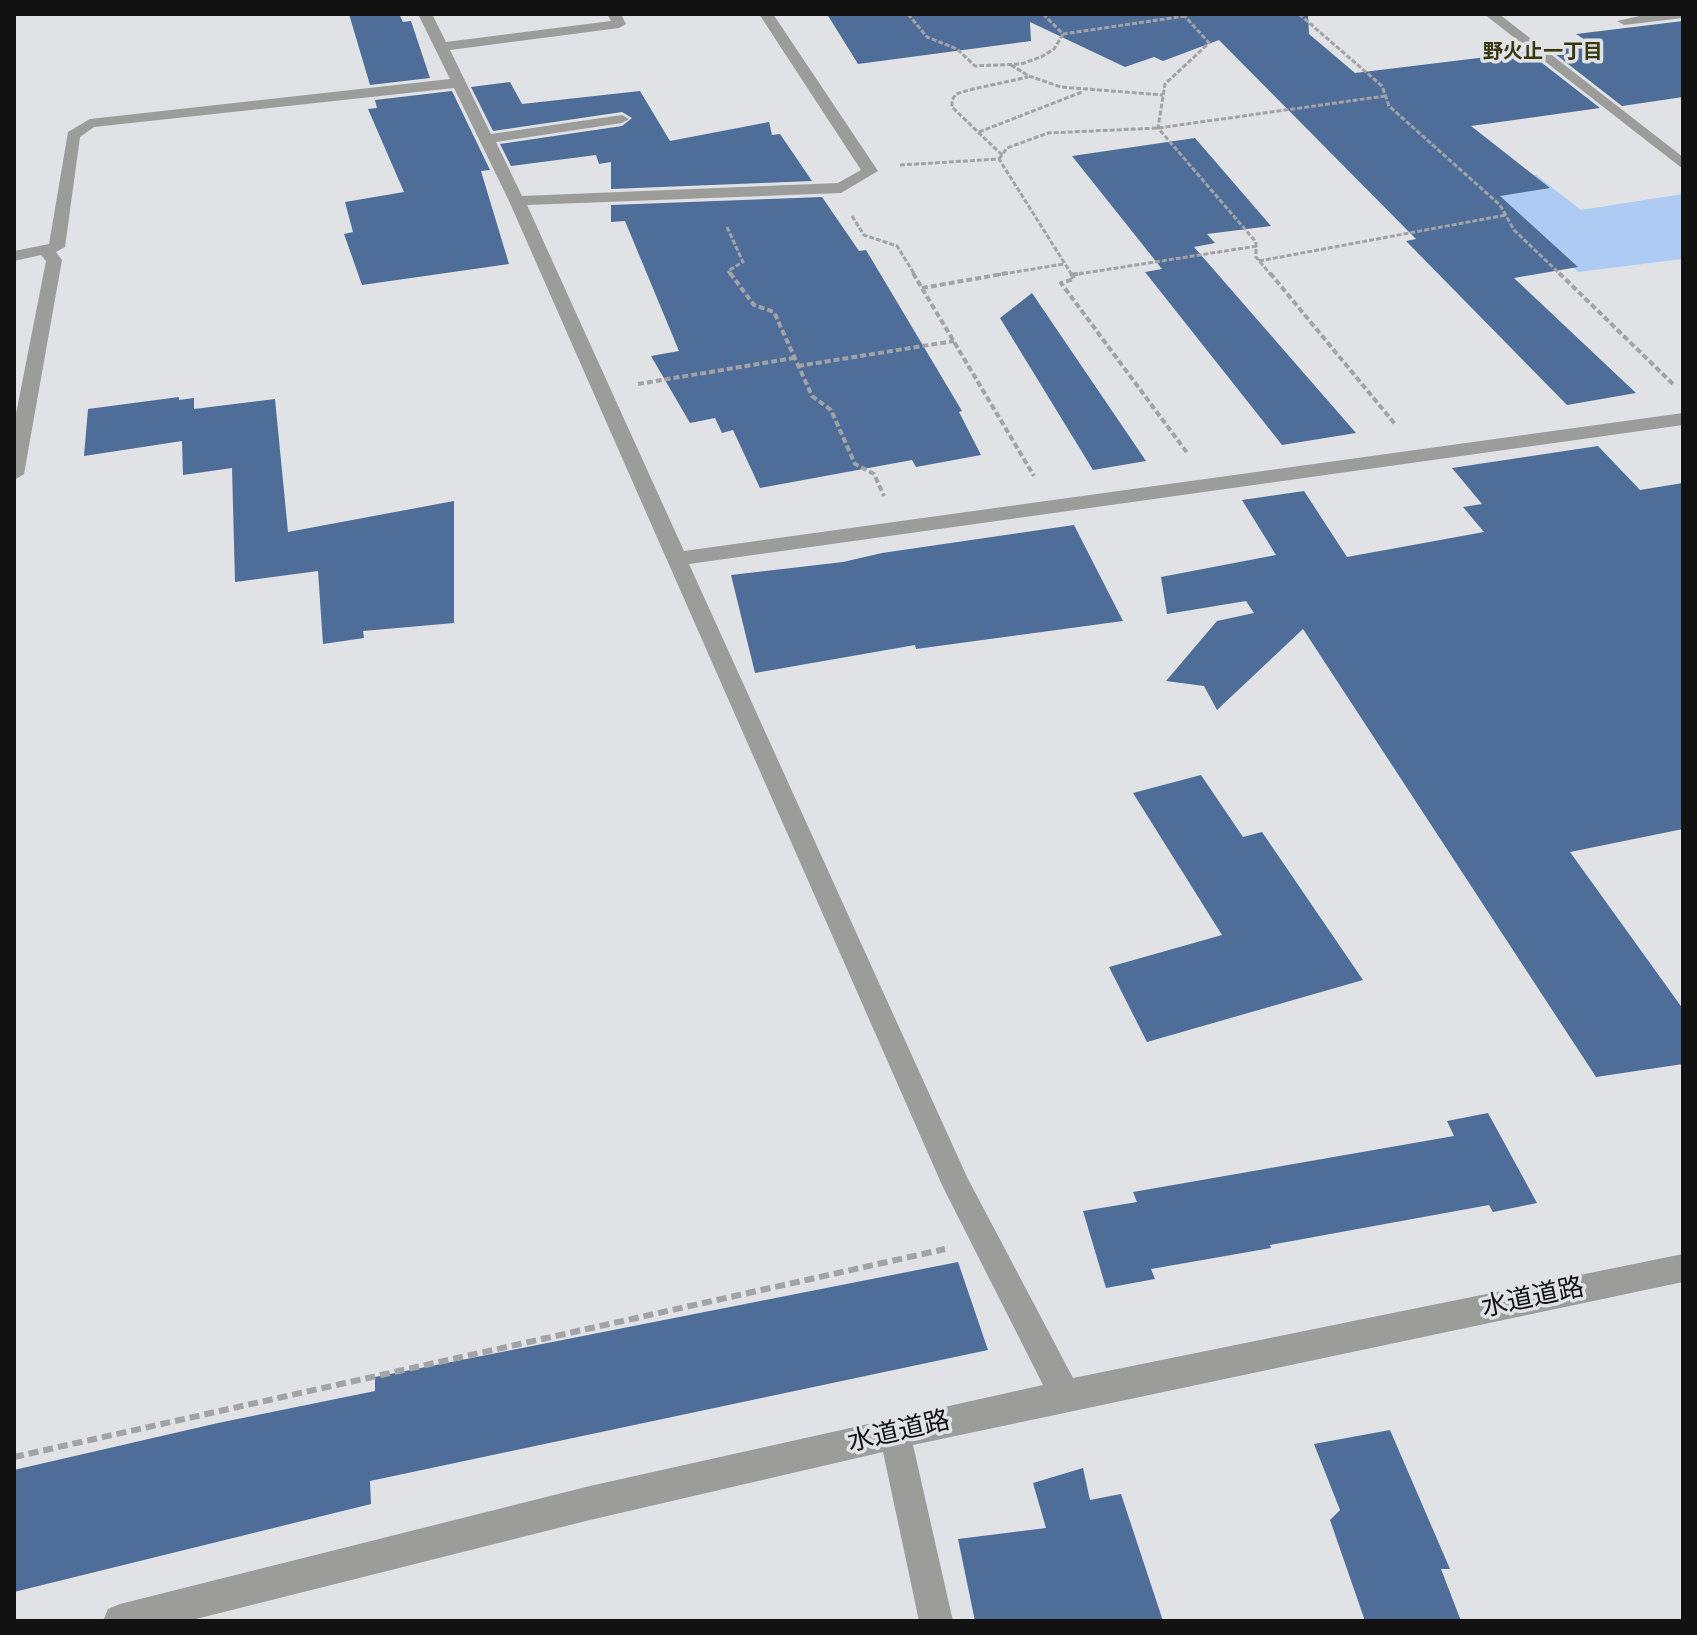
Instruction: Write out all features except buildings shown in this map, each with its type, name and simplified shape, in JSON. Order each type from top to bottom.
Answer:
[{"type":"street","points":[[425,14],[456,83],[517,201],[956,1185],[1065,1395]]},
{"type":"street","points":[[440,47],[619,24],[614,14]]},
{"type":"street","points":[[517,201],[841,188],[870,171],[766,14]]},
{"type":"street","points":[[1491,14],[1683,164]]},
{"type":"street","points":[[1624,21],[1681,14]]},
{"type":"street","points":[[14,256],[57,247],[73,135],[90,123],[456,83]]},
{"type":"street","points":[[485,139],[622,119]]},
{"type":"street","points":[[14,474],[54,260],[45,250]]},
{"type":"street","points":[[676,559],[1683,419]]},
{"type":"street","name":"水道道路","points":[[120,1621],[590,1503],[1065,1395],[1683,1268]]},
{"type":"street","points":[[895,1435],[936,1621]]},
{"type":"path","points":[[908,14],[927,37],[957,49],[975,66],[1011,64],[1041,57],[1054,49],[1063,34]]},
{"type":"path","points":[[1043,14],[1063,34]]},
{"type":"path","points":[[1299,14],[1382,86],[1389,106],[1500,205],[1514,230],[1683,394]]},
{"type":"path","points":[[1063,34],[1184,15],[1209,43],[1165,84],[1158,128],[1257,246],[1259,261],[1403,433]]},
{"type":"path","points":[[1011,64],[1029,76],[1085,92],[1163,95]]},
{"type":"path","points":[[1029,76],[956,94],[952,107],[1000,157],[1074,279],[1061,283],[1189,455]]},
{"type":"path","points":[[979,132],[1085,92]]},
{"type":"path","points":[[896,166],[1000,157],[1007,148],[1048,133],[1158,128],[1385,96]]},
{"type":"path","points":[[845,205],[864,235],[897,246],[1034,476]]},
{"type":"path","points":[[1259,261],[1506,215]]},
{"type":"path","points":[[722,216],[743,262],[728,271],[754,305],[774,312],[812,396],[831,410],[855,464],[874,474],[886,499]]},
{"type":"path","points":[[1072,275],[1257,246]]},
{"type":"path","points":[[922,288],[1064,264]]},
{"type":"path","points":[[798,366],[954,341]]},
{"type":"path","points":[[631,385],[794,358]]},
{"type":"path","points":[[14,1457],[985,1240]]},
{"type":"shaded area","points":[[1536,175],[1581,210],[1683,194],[1683,259],[1578,272],[1484,182]]},
{"type":"district","name":"野火止一丁目","points":[[1543,53]]}]
